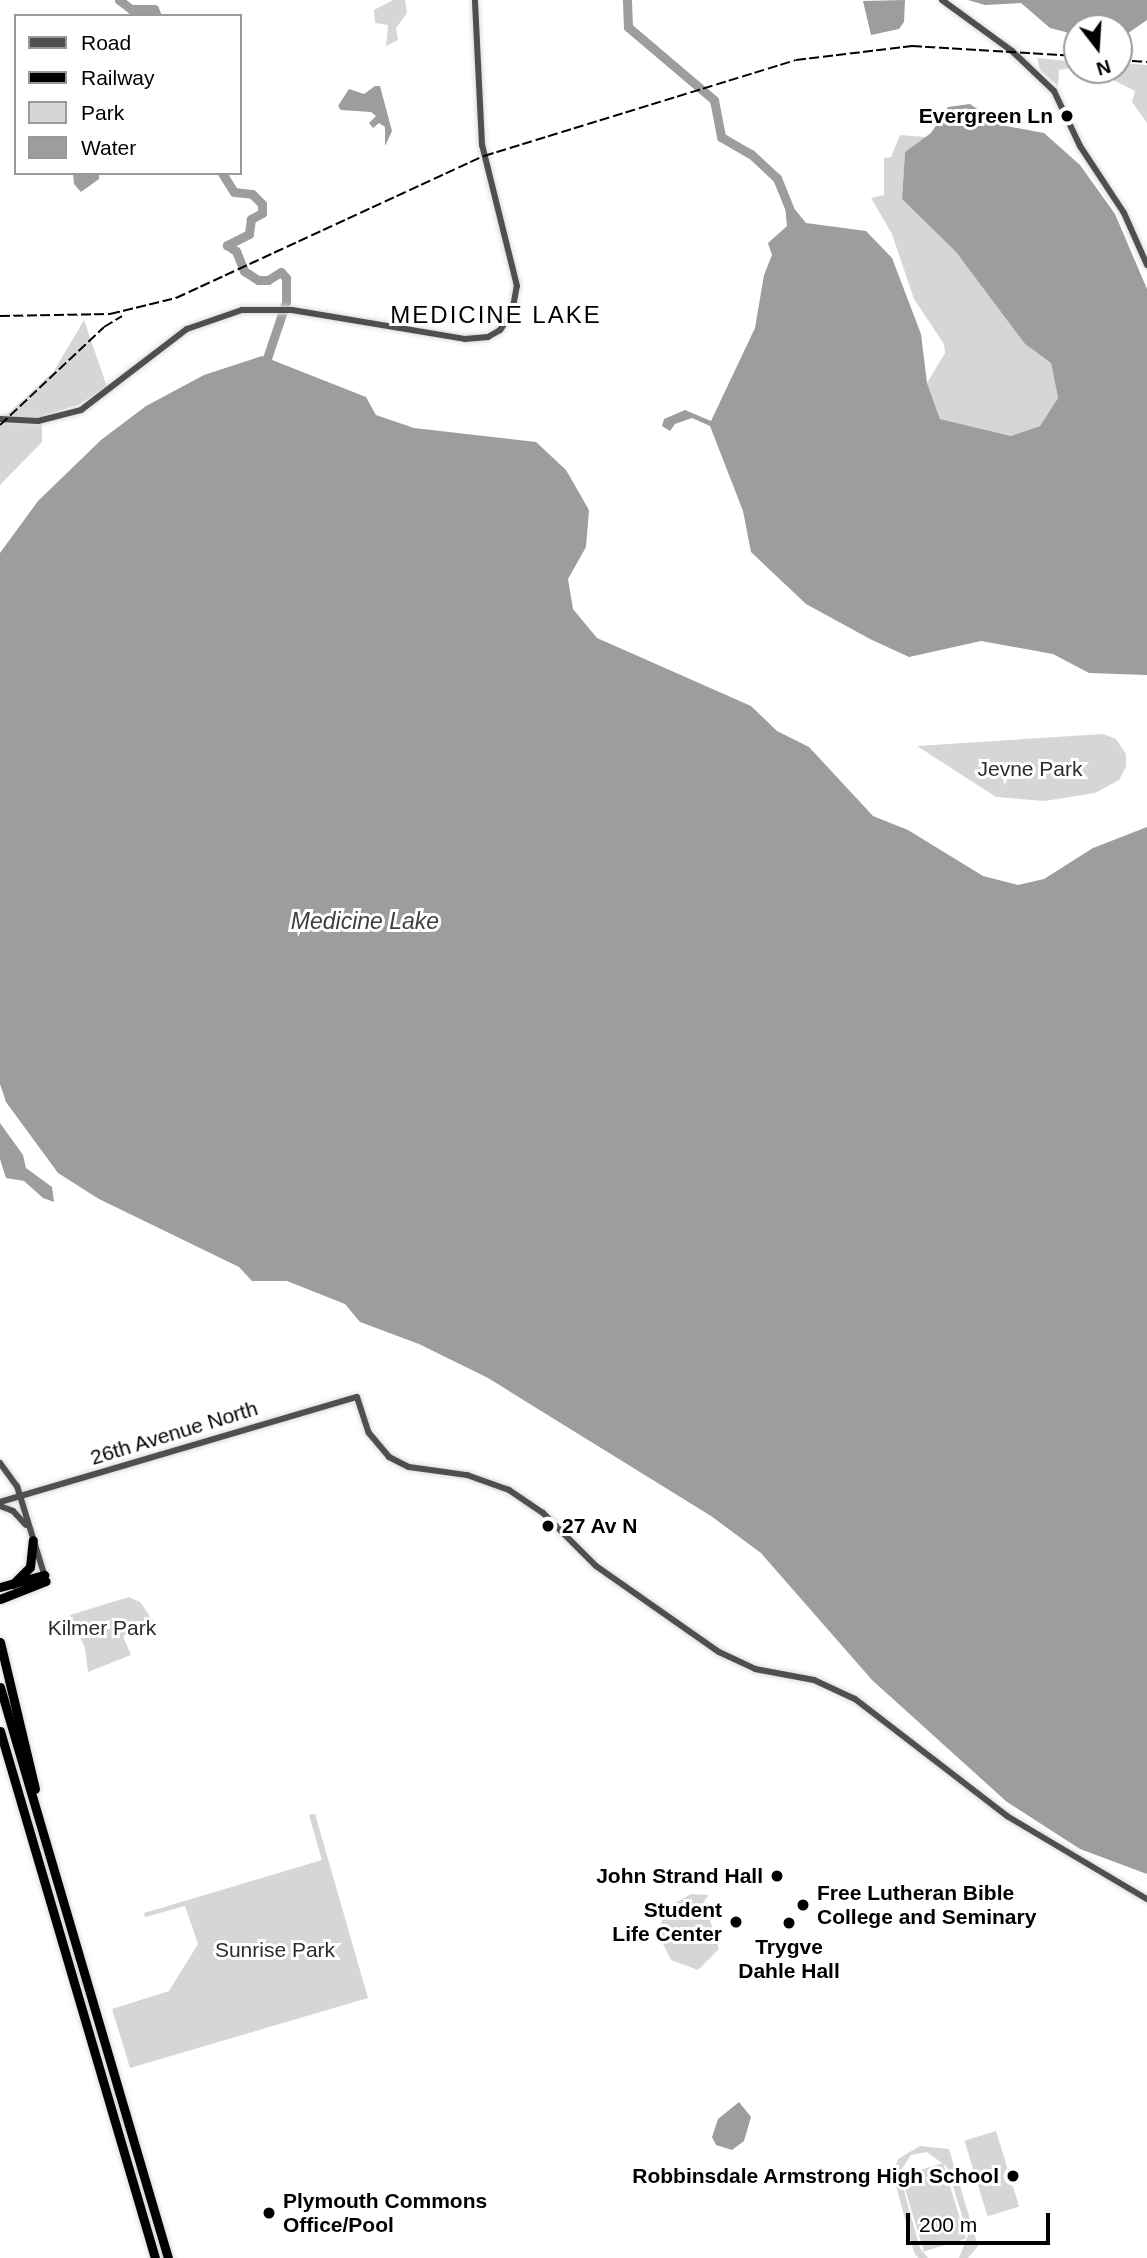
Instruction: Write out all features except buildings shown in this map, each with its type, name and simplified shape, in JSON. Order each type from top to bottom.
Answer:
[{"type":"highway","points":[[13,1584],[30,1567],[32,1536]]},
{"type":"highway","points":[[0,1587],[45,1578]]},
{"type":"highway","points":[[0,1599],[45,1578]]},
{"type":"highway","points":[[0,1642],[17,1702],[40,1822]]},
{"type":"highway","points":[[0,1687],[168,2258]]},
{"type":"highway","points":[[0,1731],[155,2258]]},
{"type":"highway","points":[[0,1738],[9,1763]]},
{"type":"street","points":[[0,419],[46,420],[93,402],[204,320],[242,310],[292,310],[474,339],[500,330],[512,313],[516,277],[481,137],[475,0]]},
{"type":"street","points":[[942,0],[1012,51],[1054,91],[1080,146],[1124,212],[1147,265]]},
{"type":"street","name":"26th Avenue North","points":[[0,1504],[357,1397],[369,1433],[389,1457],[408,1466],[467,1475],[509,1490],[543,1513],[596,1566],[729,1658],[755,1670],[814,1680],[855,1699],[1007,1816],[1147,1899]]},
{"type":"street","points":[[0,1463],[20,1496],[45,1578]]},
{"type":"street","points":[[0,1504],[13,1511],[32,1536]]},
{"type":"green space","points":[[393,0],[405,0],[407,13],[396,28],[398,40],[386,46],[388,25],[375,23],[374,10]]},
{"type":"green space","points":[[1037,58],[1063,61],[1063,69],[1059,70],[1058,86],[1040,70]]},
{"type":"green space","points":[[1133,64],[1147,65],[1147,123],[1132,102],[1135,91],[1121,84],[1133,84]]},
{"type":"green space","points":[[900,135],[926,137],[905,152],[902,199],[956,252],[1025,344],[1051,363],[1058,398],[1040,426],[1011,436],[940,419],[927,383],[945,353],[944,344],[914,299],[892,234],[871,198],[884,195],[884,158],[891,157]]},
{"type":"green space","points":[[84,320],[107,387],[78,405],[42,416],[42,442],[0,485],[0,421],[54,371]]},
{"type":"green space","name":"Jevne Park","points":[[1103,734],[1116,739],[1126,754],[1126,767],[1119,780],[1095,793],[1045,801],[996,797],[917,746]]},
{"type":"green space","name":"Kilmer Park","points":[[129,1597],[140,1602],[154,1622],[123,1636],[131,1655],[88,1672],[85,1648],[70,1615]]},
{"type":"green space","name":"Sunrise Park","points":[[315,1814],[368,1998],[130,2068],[112,2009],[169,1991],[198,1944],[185,1906],[145,1917],[144,1913],[322,1860],[309,1815]]},
{"type":"green space","points":[[691,1894],[709,1895],[704,1901],[719,1949],[698,1970],[671,1960],[658,1934],[666,1908]]},
{"type":"green space","points":[[996,2131],[1019,2207],[988,2216],[964,2141]]},
{"type":"green space","points":[[920,2146],[949,2149],[978,2246],[968,2258],[959,2258],[968,2235],[947,2167],[927,2152],[911,2155],[899,2173],[920,2248],[928,2258],[918,2258],[914,2252],[893,2175],[898,2159]]},
{"type":"green space","points":[[943,2163],[966,2239],[924,2251],[901,2176]]},
{"type":"water","points":[[905,0],[904,22],[899,29],[871,35],[863,1]]},
{"type":"water","points":[[968,0],[1147,0],[1147,20],[1133,30],[1133,14],[1063,14],[1063,31],[1050,28],[1021,3],[985,5]]},
{"type":"water","points":[[375,86],[380,86],[392,131],[385,146],[385,127],[379,123],[373,128],[369,123],[376,116],[371,112],[341,110],[338,106],[349,89],[364,94]]},
{"type":"water","points":[[970,104],[1001,125],[1044,133],[1080,165],[1115,214],[1147,289],[1147,675],[1089,673],[1053,654],[981,641],[909,657],[870,639],[806,604],[751,552],[743,511],[710,426],[692,418],[675,424],[670,431],[662,426],[664,419],[685,410],[711,421],[755,328],[764,275],[772,255],[768,243],[787,226],[784,196],[806,223],[866,231],[892,258],[921,334],[927,383],[940,419],[1011,436],[1040,426],[1058,398],[1051,363],[1025,344],[956,252],[902,199],[905,152],[931,133],[948,107]]},
{"type":"water","points":[[73,175],[99,175],[99,179],[81,192],[74,184]]},
{"type":"water","name":"Medicine Lake","points":[[262,356],[366,397],[376,415],[414,428],[536,442],[566,470],[589,510],[586,547],[568,579],[573,609],[597,638],[751,706],[777,731],[809,747],[873,816],[908,830],[983,876],[1018,885],[1044,879],[1093,848],[1147,827],[1147,1874],[1080,1849],[1007,1802],[872,1680],[761,1553],[711,1516],[488,1378],[419,1344],[360,1322],[345,1304],[287,1281],[252,1281],[239,1267],[99,1199],[58,1173],[6,1102],[0,1084],[0,553],[38,501],[101,440],[146,406],[204,375]]},
{"type":"water","points":[[0,1123],[23,1155],[26,1168],[52,1187],[54,1202],[43,1198],[24,1181],[6,1178],[0,1159]]},
{"type":"water","points":[[739,2102],[751,2117],[744,2141],[732,2150],[716,2145],[712,2137],[718,2119]]},
{"type":"waterway","points":[[119,0],[131,9],[154,9],[156,14]]},
{"type":"waterway","points":[[627,0],[628,27],[714,100],[721,137],[751,154],[777,178],[789,208]]},
{"type":"waterway","points":[[223,175],[234,192],[252,194],[262,204],[262,213],[251,219],[249,234],[227,245],[236,251],[244,271],[258,280],[268,280],[281,272],[286,278],[286,302],[267,358],[270,370]]},
{"type":"railway","points":[[0,316],[110,314],[176,298],[484,156],[796,60],[912,46],[1063,55]]},
{"type":"railway","points":[[1133,61],[1147,62]]},
{"type":"railway","points":[[0,425],[104,327],[122,316]]},
{"type":"place","name":"Evergreen Ln","points":[[1067,116]]},
{"type":"place","name":"27 Av N","points":[[548,1526]]},
{"type":"place","name":"John Strand Hall","points":[[777,1876]]},
{"type":"place","name":"Free Lutheran Bible College and Seminary","points":[[803,1905]]},
{"type":"place","name":"Student Life Center","points":[[736,1922]]},
{"type":"place","name":"Trygve Dahle Hall","points":[[789,1923]]},
{"type":"place","name":"Robbinsdale Armstrong High School","points":[[1013,2176]]},
{"type":"place","name":"Plymouth Commons Office/Pool","points":[[269,2213]]},
{"type":"district","name":"MEDICINE LAKE","points":[[496,315]]}]
